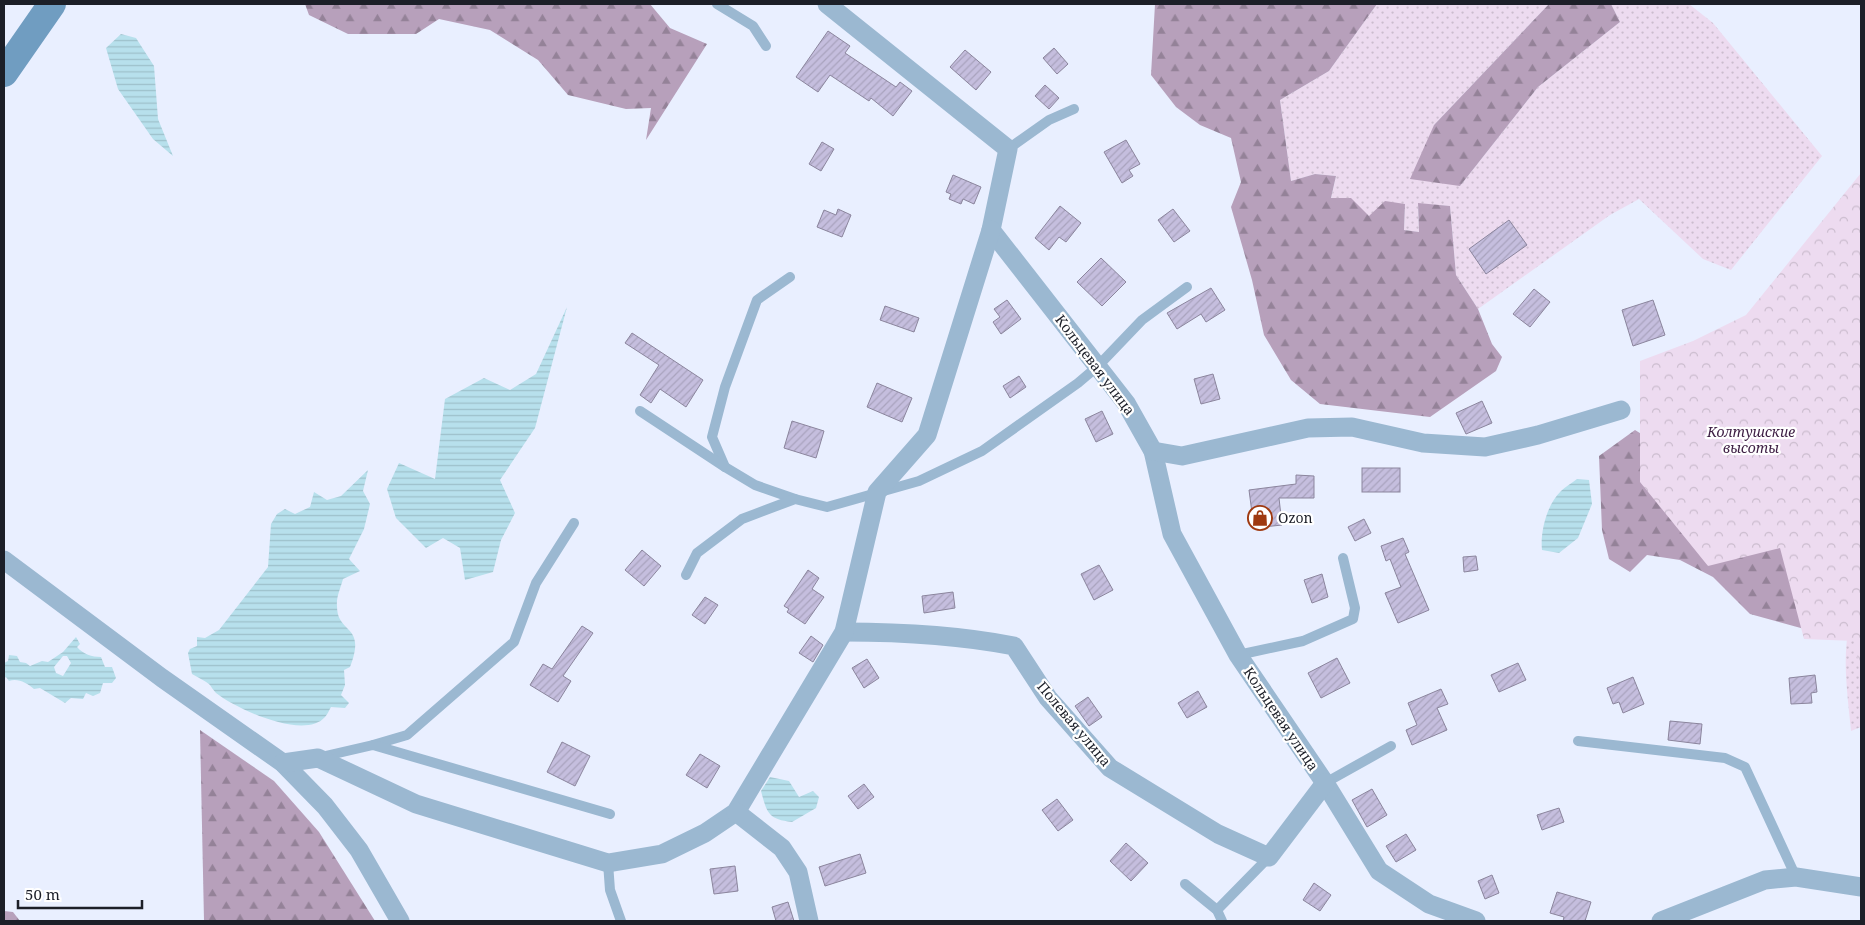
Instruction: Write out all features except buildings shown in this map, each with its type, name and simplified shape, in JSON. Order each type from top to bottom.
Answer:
[{"type":"main road","points":[[4,74],[52,4]]},
{"type":"street","points":[[283,763],[318,758],[416,804],[608,863],[662,854],[705,833],[736,812],[844,632],[877,492],[927,436],[990,230],[1008,149],[827,4]]},
{"type":"street","name":"Кольцевая улица","points":[[990,230],[1126,403],[1153,451],[1172,534],[1238,655],[1325,783],[1378,871],[1429,904],[1476,921]]},
{"type":"street","points":[[1153,451],[1182,456],[1308,428],[1352,427],[1423,443],[1485,447],[1538,435],[1621,410]]},
{"type":"street","points":[[4,560],[162,678],[283,763],[325,806],[358,850],[400,921]]},
{"type":"street","name":"Полевая улица","points":[[844,632],[910,632],[1014,646],[1048,698],[1110,768],[1218,834],[1269,857]]},
{"type":"street","points":[[1269,857],[1325,783]]},
{"type":"street","points":[[736,812],[782,848],[798,872],[809,921]]},
{"type":"street","points":[[1661,921],[1765,880],[1796,877],[1861,887]]},
{"type":"lane","points":[[717,4],[753,26],[766,46]]},
{"type":"lane","points":[[1008,149],[1048,120],[1074,109]]},
{"type":"lane","points":[[725,467],[712,437],[726,387],[757,300],[790,276]]},
{"type":"lane","points":[[640,411],[755,486],[827,507],[919,481],[982,451],[1078,383],[1098,366],[1142,320],[1187,287]]},
{"type":"lane","points":[[686,575],[697,553],[742,519],[795,499]]},
{"type":"lane","points":[[318,758],[407,735],[514,642],[536,583],[574,523]]},
{"type":"lane","points":[[1238,655],[1303,641],[1353,619],[1355,608],[1343,558]]},
{"type":"lane","points":[[1578,741],[1725,758],[1745,767],[1796,877]]},
{"type":"lane","points":[[373,745],[610,814]]},
{"type":"lane","points":[[1325,783],[1391,746]]},
{"type":"lane","points":[[1217,910],[1269,857]]},
{"type":"lane","points":[[608,863],[610,890],[622,921]]},
{"type":"lane","points":[[1184,884],[1217,910],[1222,921]]},
{"type":"green space","points":[[305,4],[650,4],[670,28],[707,44],[646,140],[651,108],[626,109],[568,95],[538,60],[490,30],[439,19],[416,34],[348,34],[309,15]]},
{"type":"green space","points":[[1155,4],[1377,4],[1329,71],[1280,100],[1291,181],[1315,174],[1336,176],[1331,198],[1351,198],[1369,216],[1385,201],[1405,204],[1404,230],[1419,232],[1418,203],[1450,206],[1456,275],[1478,309],[1492,344],[1502,357],[1496,371],[1430,417],[1320,404],[1291,380],[1264,335],[1252,280],[1231,207],[1241,182],[1231,138],[1200,125],[1176,107],[1151,75]]},
{"type":"green space","points":[[1377,4],[1549,4],[1434,125],[1460,186],[1538,87],[1620,22],[1611,4],[1689,4],[1713,23],[1822,156],[1731,270],[1703,259],[1639,199],[1610,215],[1478,309],[1456,275],[1450,206],[1418,204],[1419,232],[1404,230],[1405,205],[1369,216],[1331,199],[1336,176],[1315,174],[1291,181],[1280,100],[1329,71]]},
{"type":"green space","points":[[1549,4],[1611,4],[1620,22],[1538,87],[1460,186],[1410,179],[1434,125]]},
{"type":"green space","name":"Колтушские высоты","points":[[1861,173],[1861,683],[1855,641],[1804,639],[1780,548],[1708,566],[1640,482],[1640,361],[1693,341],[1746,315]]},
{"type":"green space","points":[[1635,430],[1659,445],[1780,467],[1808,630],[1750,614],[1713,577],[1680,560],[1647,555],[1630,572],[1609,559],[1602,530],[1599,456]]},
{"type":"green space","points":[[1861,585],[1861,727],[1851,731],[1846,679],[1846,652],[1850,621]]},
{"type":"green space","points":[[200,730],[274,781],[319,832],[375,921],[204,921]]},
{"type":"green space","points":[[4,911],[13,912],[20,921],[4,921]]},
{"type":"water","points":[[121,34],[136,38],[154,66],[158,119],[173,156],[153,139],[118,89],[106,48]]},
{"type":"water","points":[[567,307],[535,428],[500,480],[515,513],[501,540],[493,572],[465,580],[460,548],[443,538],[426,548],[396,518],[387,489],[399,463],[435,479],[445,399],[484,378],[510,390],[536,374]]},
{"type":"water","points":[[368,470],[363,491],[370,504],[364,529],[349,559],[360,571],[343,579],[337,603],[341,622],[350,631],[355,643],[350,667],[344,670],[345,685],[341,695],[349,703],[345,708],[331,707],[325,717],[315,723],[302,725],[270,720],[253,714],[225,699],[216,693],[209,684],[192,674],[188,653],[190,649],[197,646],[197,637],[205,638],[219,630],[268,567],[271,524],[277,514],[285,509],[295,514],[310,507],[314,492],[327,500],[341,496]]},
{"type":"water","points":[[1577,479],[1589,480],[1592,504],[1578,538],[1559,553],[1542,550],[1543,527],[1548,511],[1561,491]]},
{"type":"water","points":[[76,637],[80,644],[77,647],[88,655],[101,657],[105,667],[112,667],[116,678],[112,683],[103,683],[100,693],[93,696],[86,693],[83,699],[71,698],[65,703],[40,688],[34,689],[22,682],[16,680],[9,681],[6,677],[4,678],[4,663],[8,661],[9,655],[17,656],[20,662],[30,666],[42,661],[48,662],[63,652]],"holes":[[[63,656],[67,656],[71,663],[63,676],[56,673],[54,667]]]},
{"type":"water","points":[[770,777],[789,781],[799,797],[813,791],[819,797],[816,808],[792,822],[773,817],[767,810],[761,791]]},
{"type":"place","name":"Ozon","points":[[1260,518]]}]
